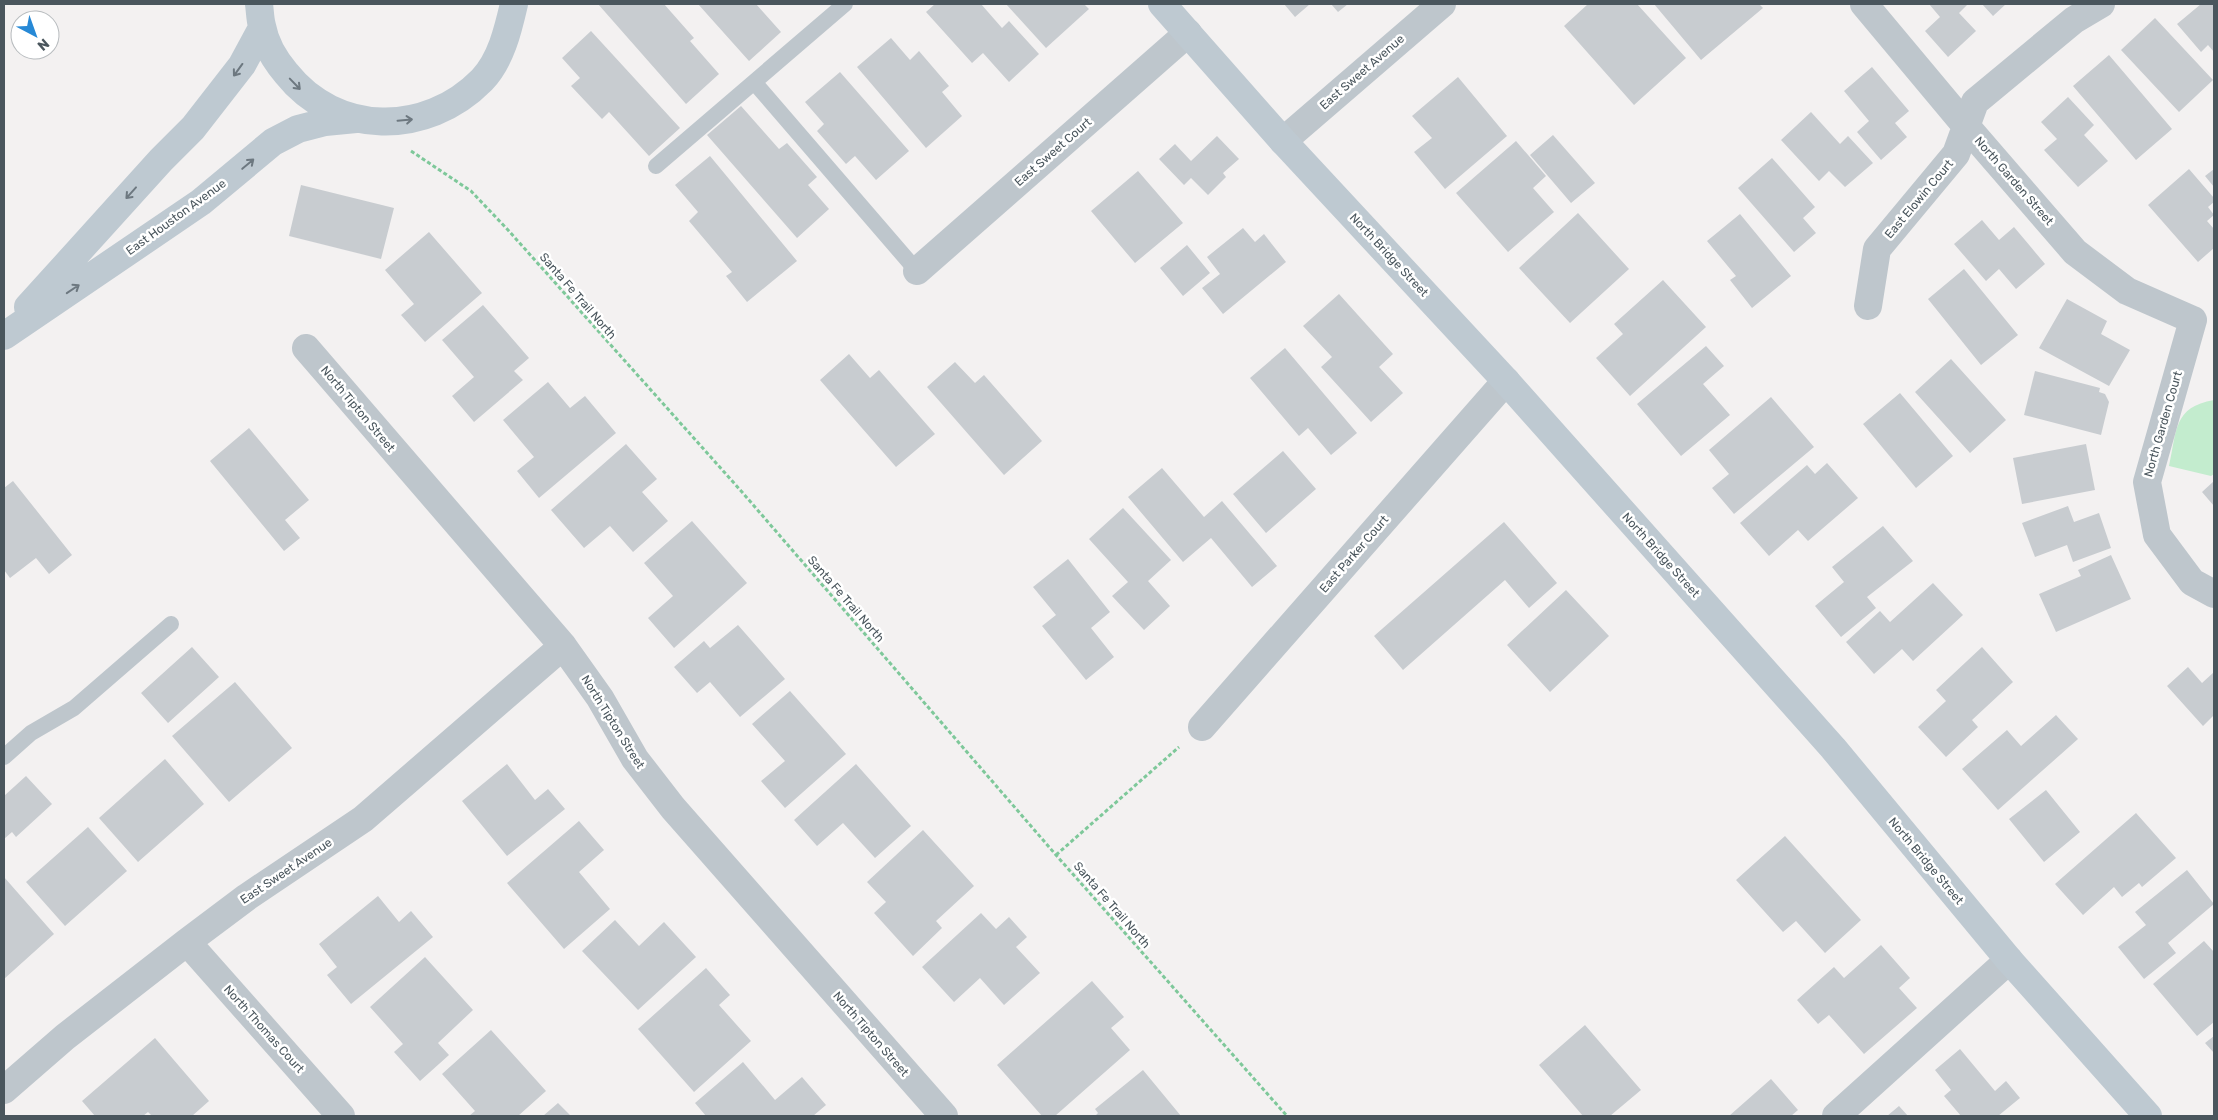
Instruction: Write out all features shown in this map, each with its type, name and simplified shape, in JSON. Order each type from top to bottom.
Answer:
[{"type":"street","points":[[261,16],[275,60],[296,86],[324,107],[356,119],[367,121],[410,121],[449,106],[483,79],[505,42],[514,4]]},
{"type":"street","name":"North Bridge Street","points":[[1162,4],[1283,141],[1506,381],[1833,748],[2009,960],[2148,1116]]},
{"type":"street","name":"East Sweet Avenue","points":[[1283,141],[1442,4]]},
{"type":"street","name":"North Garden Street","points":[[1863,4],[2076,252],[2127,291],[2204,317]]},
{"type":"street","name":"East Elowin Court","points":[[1868,306],[1877,249],[1956,154],[1975,102],[2074,20],[2101,4]]},
{"type":"street","name":"East Houston Avenue","points":[[4,335],[161,160],[194,128],[242,65],[261,16]]},
{"type":"street","name":"East Sweet Court","points":[[917,271],[1188,33]]},
{"type":"street","name":"East Houston Avenue","points":[[4,335],[201,202],[273,142],[298,129],[325,122],[356,119]]},
{"type":"street","name":"North Garden Court","points":[[2204,317],[2147,482],[2157,535],[2192,582],[2214,594]]},
{"type":"street","name":"North Tipton Street","points":[[306,348],[563,646],[600,698],[635,760],[673,808],[944,1116]]},
{"type":"street","name":"East Parker Court","points":[[1202,727],[1506,381]]},
{"type":"street","name":"East Sweet Avenue","points":[[4,1090],[65,1037],[186,942],[247,897],[363,819],[563,646]]},
{"type":"street","name":"North Thomas Court","points":[[186,942],[341,1116]]},
{"type":"street","points":[[1836,1116],[2009,960]]},
{"type":"lane","points":[[656,166],[845,4]]},
{"type":"lane","points":[[754,82],[917,271]]},
{"type":"lane","points":[[4,757],[31,733],[74,708],[171,624]]},
{"type":"path","name":"Santa Fe Trail North","points":[[407,148],[471,191],[508,230],[742,492],[1056,854],[1287,1116]]},
{"type":"path","points":[[1056,854],[1202,727]]},
{"type":"green space","points":[[2214,400],[2214,474],[2211,476],[2169,466],[2179,422],[2191,408]]},
{"type":"building","points":[[598,4],[664,4],[694,38],[690,41],[719,74],[686,104]]},
{"type":"building","points":[[698,4],[756,4],[781,32],[749,61]]},
{"type":"building","points":[[935,4],[981,4],[1002,28],[1009,21],[1039,54],[1009,82],[983,53],[972,63],[926,12]]},
{"type":"building","points":[[1006,4],[1084,4],[1089,9],[1046,48]]},
{"type":"building","points":[[1284,4],[1310,4],[1295,17]]},
{"type":"building","points":[[1331,4],[1348,4],[1338,12]]},
{"type":"building","points":[[1588,4],[1637,4],[1686,58],[1634,105],[1564,26]]},
{"type":"building","points":[[1654,4],[1759,4],[1763,8],[1701,60]]},
{"type":"building","points":[[1929,4],[1968,4],[1959,13],[1976,31],[1948,57],[1925,31],[1940,17]]},
{"type":"building","points":[[1982,4],[2006,4],[1993,16]]},
{"type":"building","points":[[2201,4],[2214,4],[2214,52],[2208,45],[2201,52],[2177,24]]},
{"type":"building","points":[[2155,18],[2213,80],[2179,112],[2121,50]]},
{"type":"building","points":[[591,31],[680,128],[649,156],[609,112],[602,119],[571,86],[580,78],[562,58]]},
{"type":"building","points":[[891,38],[910,60],[919,51],[949,86],[942,92],[962,116],[926,148],[857,67]]},
{"type":"building","points":[[2109,55],[2172,129],[2136,160],[2073,86]]},
{"type":"building","points":[[1872,67],[1909,111],[1895,123],[1907,137],[1881,160],[1857,132],[1869,121],[1844,91]]},
{"type":"building","points":[[840,72],[909,151],[876,180],[855,156],[846,164],[817,131],[824,124],[805,102]]},
{"type":"building","points":[[1458,77],[1507,136],[1445,189],[1414,152],[1432,138],[1412,116]]},
{"type":"building","points":[[2068,97],[2094,125],[2084,135],[2108,161],[2078,187],[2044,150],[2057,139],[2041,122]]},
{"type":"building","points":[[741,106],[779,149],[787,143],[817,177],[808,185],[829,209],[797,238],[707,135]]},
{"type":"building","points":[[1811,112],[1840,144],[1848,136],[1873,163],[1845,187],[1829,171],[1819,181],[1781,140]]},
{"type":"building","points":[[1553,135],[1595,183],[1571,203],[1530,155]]},
{"type":"building","points":[[1217,136],[1239,159],[1223,173],[1226,177],[1208,195],[1191,178],[1184,185],[1159,159],[1175,144],[1191,161]]},
{"type":"building","points":[[1516,141],[1546,176],[1533,188],[1554,212],[1508,252],[1456,193]]},
{"type":"building","points":[[710,156],[797,261],[747,302],[726,276],[732,272],[689,221],[698,212],[675,185]]},
{"type":"building","points":[[1772,158],[1815,207],[1803,218],[1816,233],[1794,252],[1738,188]]},
{"type":"building","points":[[2189,169],[2214,198],[2214,202],[2208,207],[2214,215],[2207,221],[2214,229],[2214,248],[2198,262],[2148,205]]},
{"type":"building","points":[[2214,169],[2214,187],[2205,176]]},
{"type":"building","points":[[1138,171],[1183,223],[1135,263],[1091,211]]},
{"type":"building","points":[[301,185],[394,208],[381,259],[289,236]]},
{"type":"building","points":[[1578,213],[1629,269],[1570,323],[1519,268]]},
{"type":"building","points":[[1740,214],[1791,276],[1752,308],[1730,280],[1736,276],[1707,241]]},
{"type":"building","points":[[1982,220],[1999,240],[2014,227],[2045,264],[2016,289],[1999,269],[1986,281],[1954,244]]},
{"type":"building","points":[[1243,228],[1255,242],[1264,234],[1286,262],[1223,314],[1202,288],[1220,274],[1207,257]]},
{"type":"building","points":[[429,232],[482,293],[425,342],[401,315],[414,304],[385,270]]},
{"type":"building","points":[[1187,245],[1210,273],[1183,296],[1160,268]]},
{"type":"building","points":[[1964,269],[2018,335],[1981,365],[1928,299]]},
{"type":"building","points":[[1663,280],[1706,327],[1630,396],[1596,358],[1623,334],[1614,324]]},
{"type":"building","points":[[1339,294],[1393,354],[1379,367],[1403,393],[1371,422],[1321,367],[1332,357],[1303,326]]},
{"type":"building","points":[[2067,299],[2107,321],[2101,334],[2130,350],[2109,386],[2039,348]]},
{"type":"building","points":[[483,305],[529,358],[514,371],[523,380],[474,422],[452,396],[474,377],[442,340]]},
{"type":"building","points":[[1706,346],[1724,366],[1703,384],[1730,415],[1681,456],[1637,404]]},
{"type":"building","points":[[1285,348],[1357,433],[1331,455],[1308,428],[1299,436],[1250,378]]},
{"type":"building","points":[[849,354],[870,378],[879,370],[935,434],[896,467],[820,380]]},
{"type":"building","points":[[1951,359],[2006,420],[1970,453],[1915,392]]},
{"type":"building","points":[[955,362],[975,383],[984,375],[1042,441],[1004,475],[927,387]]},
{"type":"building","points":[[2035,371],[2100,388],[2099,392],[2105,394],[2109,402],[2101,435],[2024,415]]},
{"type":"building","points":[[548,382],[570,408],[585,396],[616,433],[539,498],[517,471],[534,457],[503,420]]},
{"type":"building","points":[[1900,393],[1953,456],[1916,488],[1863,424]]},
{"type":"building","points":[[1771,397],[1814,447],[1734,514],[1712,488],[1729,474],[1709,450]]},
{"type":"building","points":[[249,428],[309,500],[285,520],[300,538],[284,551],[210,461]]},
{"type":"building","points":[[626,444],[657,479],[642,492],[668,521],[633,552],[610,526],[584,548],[551,510]]},
{"type":"building","points":[[2086,444],[2095,490],[2022,504],[2013,458]]},
{"type":"building","points":[[1283,451],[1316,489],[1266,533],[1233,494]]},
{"type":"building","points":[[1827,463],[1858,498],[1808,541],[1798,530],[1769,556],[1740,523],[1807,465],[1815,474]]},
{"type":"building","points":[[1162,468],[1204,517],[1222,501],[1277,566],[1252,587],[1211,538],[1183,562],[1128,497]]},
{"type":"building","points":[[13,481],[72,555],[49,574],[36,558],[10,578],[4,570],[4,488]]},
{"type":"building","points":[[2214,481],[2214,506],[2202,492]]},
{"type":"building","points":[[2068,506],[2074,522],[2099,513],[2111,548],[2073,562],[2067,545],[2035,557],[2022,523]]},
{"type":"building","points":[[1123,508],[1171,560],[1148,581],[1170,606],[1144,630],[1112,596],[1128,582],[1089,539]]},
{"type":"building","points":[[692,521],[747,583],[674,648],[648,618],[673,596],[644,563]]},
{"type":"building","points":[[1504,522],[1557,583],[1529,608],[1505,580],[1403,670],[1374,636]]},
{"type":"building","points":[[1883,526],[1913,561],[1867,597],[1876,608],[1841,637],[1815,606],[1844,582],[1832,567]]},
{"type":"building","points":[[2111,555],[2131,599],[2056,632],[2039,594],[2081,576],[2078,570]]},
{"type":"building","points":[[1068,559],[1110,612],[1091,628],[1114,657],[1086,680],[1042,626],[1056,615],[1033,587]]},
{"type":"building","points":[[1933,583],[1963,615],[1913,661],[1902,649],[1874,674],[1846,642],[1880,611],[1890,622]]},
{"type":"building","points":[[1566,590],[1609,636],[1550,692],[1507,645]]},
{"type":"building","points":[[738,625],[785,679],[740,717],[710,682],[697,693],[674,667],[704,641],[710,648]]},
{"type":"building","points":[[192,647],[219,677],[168,723],[141,693]]},
{"type":"building","points":[[1982,647],[2013,682],[1972,720],[1978,727],[1946,757],[1918,727],[1946,701],[1936,690]]},
{"type":"building","points":[[2188,667],[2202,683],[2214,672],[2214,715],[2203,726],[2167,686]]},
{"type":"building","points":[[235,682],[292,748],[229,802],[172,736]]},
{"type":"building","points":[[790,691],[846,754],[785,808],[761,781],[785,761],[752,724]]},
{"type":"building","points":[[2056,715],[2078,739],[1998,810],[1962,769],[2007,730],[2021,746]]},
{"type":"building","points":[[165,759],[204,804],[138,862],[99,818]]},
{"type":"building","points":[[507,764],[535,800],[548,789],[565,809],[507,856],[462,801]]},
{"type":"building","points":[[856,764],[911,826],[875,858],[843,823],[817,846],[794,820]]},
{"type":"building","points":[[26,776],[52,804],[16,837],[12,832],[4,839],[4,796]]},
{"type":"building","points":[[2046,790],[2080,832],[2044,862],[2009,819]]},
{"type":"building","points":[[2136,813],[2176,858],[2142,887],[2139,883],[2122,897],[2114,887],[2083,915],[2055,884]]},
{"type":"building","points":[[579,821],[604,850],[579,872],[610,909],[564,949],[507,883]]},
{"type":"building","points":[[88,827],[127,871],[65,926],[26,882]]},
{"type":"building","points":[[923,830],[974,886],[936,921],[942,928],[913,956],[874,913],[886,902],[867,882]]},
{"type":"building","points":[[1785,836],[1861,920],[1825,953],[1796,921],[1783,932],[1736,880]]},
{"type":"building","points":[[2187,870],[2214,904],[2168,943],[2176,953],[2144,979],[2118,947],[2146,925],[2135,912]]},
{"type":"building","points":[[4,877],[54,934],[4,979]]},
{"type":"building","points":[[378,896],[399,922],[411,911],[433,937],[351,1004],[327,975],[337,967],[319,944]]},
{"type":"building","points":[[981,913],[996,929],[1009,917],[1027,937],[1016,947],[1040,973],[1004,1005],[980,978],[954,1002],[922,967]]},
{"type":"building","points":[[615,920],[639,946],[664,922],[696,957],[638,1010],[582,951]]},
{"type":"building","points":[[2204,941],[2214,952],[2214,1022],[2197,1036],[2153,984]]},
{"type":"building","points":[[1881,945],[1910,978],[1899,988],[1917,1008],[1864,1054],[1829,1015],[1818,1024],[1797,1000],[1834,967],[1844,978]]},
{"type":"building","points":[[425,957],[473,1010],[438,1043],[449,1055],[420,1081],[394,1052],[403,1044],[370,1007]]},
{"type":"building","points":[[706,968],[730,995],[719,1005],[751,1041],[694,1092],[638,1029]]},
{"type":"building","points":[[1092,981],[1124,1017],[1111,1028],[1130,1050],[1055,1116],[1042,1116],[997,1065]]},
{"type":"building","points":[[1585,1025],[1641,1090],[1610,1116],[1583,1116],[1539,1065]]},
{"type":"building","points":[[491,1030],[546,1091],[518,1116],[469,1116],[475,1111],[442,1074]]},
{"type":"building","points":[[2214,1036],[2214,1053],[2205,1043]]},
{"type":"building","points":[[155,1038],[209,1101],[192,1116],[152,1116],[148,1112],[143,1116],[95,1116],[82,1101]]},
{"type":"building","points":[[1960,1049],[1995,1091],[2006,1081],[2020,1098],[1998,1116],[1961,1116],[1944,1096],[1951,1090],[1935,1070]]},
{"type":"building","points":[[743,1062],[775,1100],[802,1077],[826,1105],[813,1116],[706,1116],[695,1103]]},
{"type":"building","points":[[1143,1070],[1181,1116],[1095,1116],[1098,1113],[1095,1109]]},
{"type":"building","points":[[1771,1079],[1798,1110],[1791,1116],[1729,1116]]},
{"type":"building","points":[[558,1103],[571,1116],[543,1116]]},
{"type":"building","points":[[1899,1106],[1908,1116],[1887,1116]]}]
